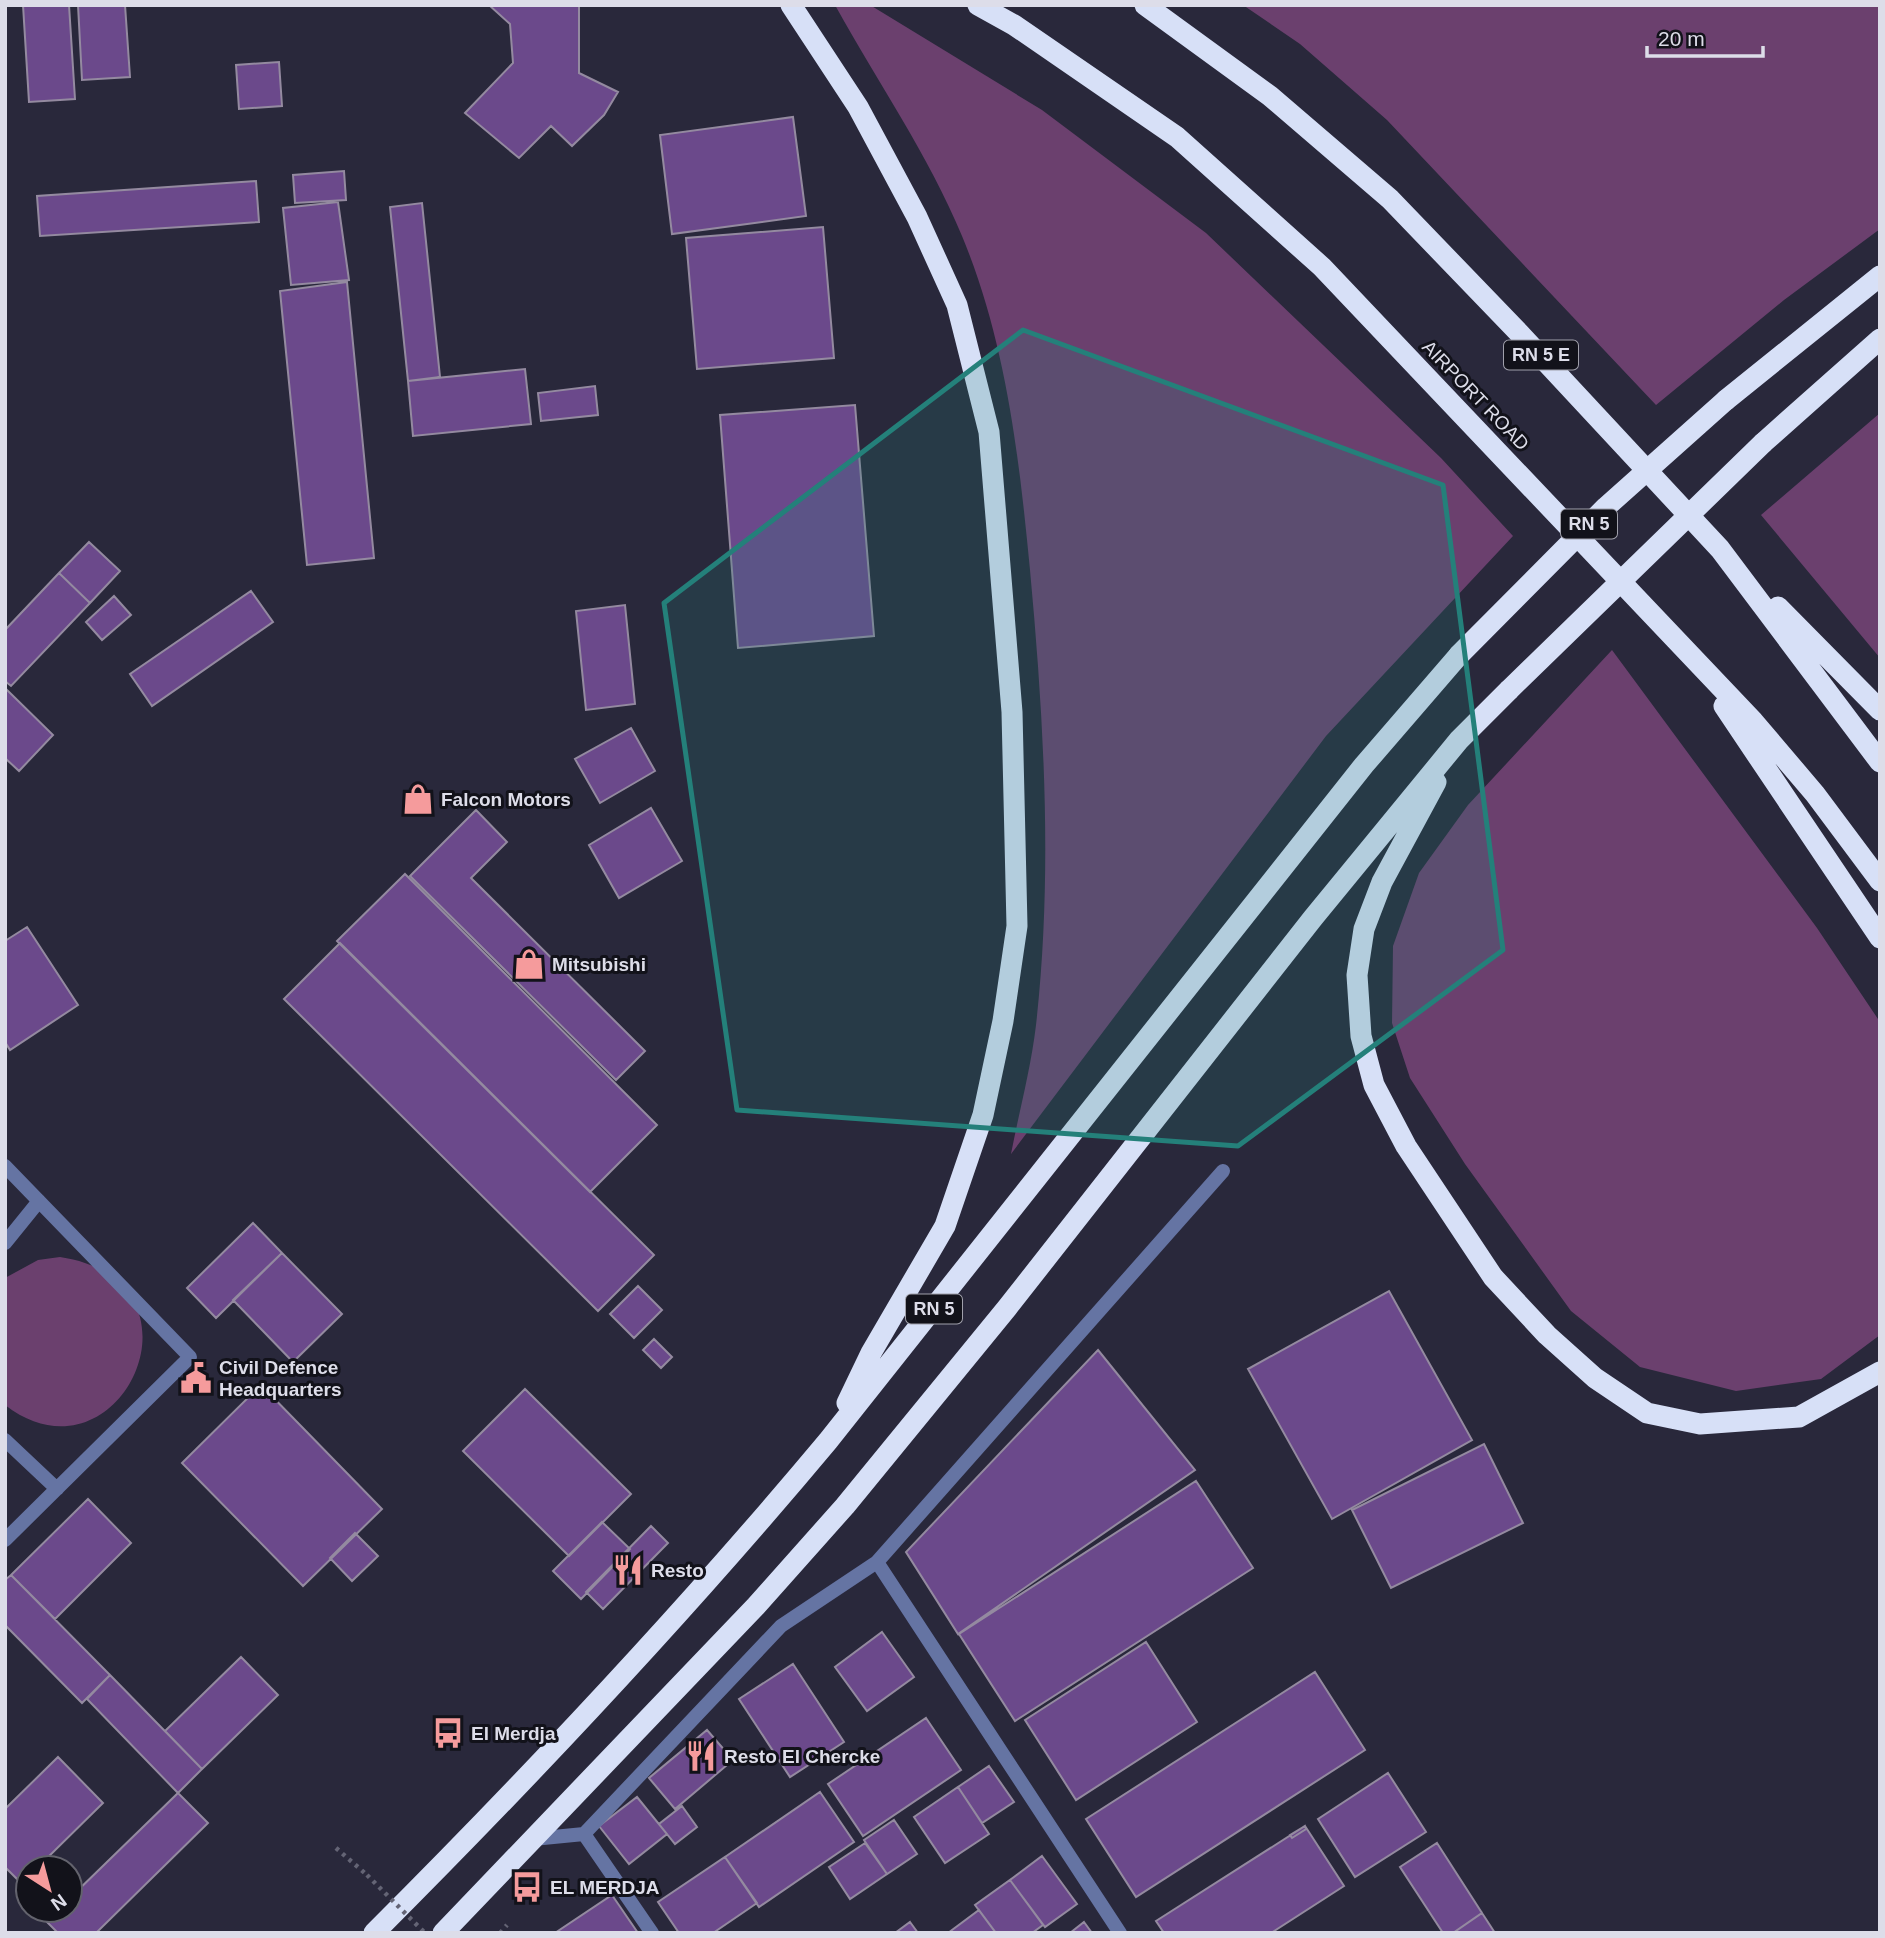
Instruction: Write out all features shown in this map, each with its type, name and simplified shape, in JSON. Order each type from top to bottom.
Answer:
[{"type":"highway","points":[[790,5],[858,107],[917,217],[957,305],[989,432],[1012,712],[1017,926],[1003,1021],[983,1115],[945,1226],[871,1353],[828,1441]]},
{"type":"highway","name":"AIRPORT ROAD","points":[[978,5],[1014,25],[1177,137],[1322,267],[1690,655],[1815,794],[1880,881]]},
{"type":"highway","name":"RN 5 E","points":[[1145,5],[1270,96],[1390,199],[1720,549],[1880,762]]},
{"type":"highway","name":"RN 5","points":[[374,1933],[563,1740],[717,1572],[828,1441],[1364,765],[1460,655],[1606,507],[1726,400],[1880,276]]},
{"type":"highway","name":"RN 5","points":[[443,1933],[756,1606],[845,1506],[1007,1308],[1313,918],[1458,740],[1763,443],[1880,339]]},
{"type":"highway","points":[[1720,549],[1880,710]]},
{"type":"highway","points":[[1690,655],[1880,938]]},
{"type":"highway","points":[[1458,740],[1382,882],[1364,929],[1357,975],[1361,1035],[1374,1085],[1406,1146],[1445,1208],[1493,1277],[1547,1335],[1595,1378],[1647,1413],[1700,1424],[1800,1417],[1880,1372]]},
{"type":"street","points":[[5,1166],[190,1357],[5,1540]]},
{"type":"street","points":[[532,1839],[584,1834],[781,1626],[877,1562],[1223,1171]]},
{"type":"street","points":[[5,1243],[39,1201]]},
{"type":"street","points":[[5,1440],[57,1489]]},
{"type":"street","points":[[877,1562],[1120,1933]]},
{"type":"street","points":[[584,1834],[652,1933]]},
{"type":"path","points":[[336,1848],[425,1933]]},
{"type":"path","points":[[500,1933],[507,1925]]},
{"type":"highlighted area","points":[[1023,330],[1443,485],[1503,950],[1238,1146],[737,1110],[664,603]]},
{"type":"shaded area","points":[[835,5],[870,5],[1042,110],[1206,233],[1441,458],[1513,536],[1326,736],[1011,1154],[1036,1025],[1045,854],[1039,684],[1030,570],[1015,442],[990,317],[962,236],[934,177]]},
{"type":"shaded area","points":[[1243,5],[1880,5],[1880,229],[1784,300],[1656,405],[1387,120],[1300,44]]},
{"type":"shaded area","points":[[1880,413],[1880,658],[1761,515]]},
{"type":"shaded area","points":[[1612,650],[1817,928],[1880,1022],[1880,1335],[1821,1379],[1736,1391],[1640,1367],[1571,1311],[1465,1164],[1410,1078],[1392,1023],[1393,946],[1419,873],[1468,805]]},
{"type":"shaded area","points":[[60,1257],[108,1274],[135,1303],[143,1338],[135,1373],[114,1403],[84,1422],[47,1425],[5,1405],[5,1278],[38,1260]]},
{"type":"building","points":[[23,5],[69,5],[75,99],[29,102]]},
{"type":"building","points":[[78,5],[125,5],[130,77],[82,80]]},
{"type":"building","points":[[489,5],[579,5],[579,73],[618,92],[604,115],[572,146],[551,126],[519,158],[465,113],[513,63],[510,24]]},
{"type":"building","points":[[279,62],[282,106],[239,109],[236,65]]},
{"type":"building","points":[[793,117],[806,216],[672,234],[660,135]]},
{"type":"building","points":[[344,171],[346,200],[295,203],[293,175]]},
{"type":"building","points":[[256,181],[259,222],[40,236],[37,196]]},
{"type":"building","points":[[338,202],[349,280],[291,285],[283,208]]},
{"type":"building","points":[[422,203],[440,377],[408,381],[390,207]]},
{"type":"building","points":[[823,227],[834,358],[697,369],[686,238]]},
{"type":"building","points":[[347,282],[374,558],[307,565],[280,291]]},
{"type":"building","points":[[525,369],[531,424],[413,436],[408,381]]},
{"type":"building","points":[[595,386],[598,415],[541,421],[538,393]]},
{"type":"building","points":[[855,405],[874,636],[738,648],[720,415]]},
{"type":"building","points":[[89,542],[120,571],[90,603],[59,573]]},
{"type":"building","points":[[59,573],[90,603],[11,686],[5,681],[5,630]]},
{"type":"building","points":[[251,591],[273,622],[152,706],[130,674]]},
{"type":"building","points":[[114,596],[131,615],[102,640],[86,622]]},
{"type":"building","points":[[625,605],[635,704],[586,710],[576,611]]},
{"type":"building","points":[[5,688],[53,735],[19,771],[5,758]]},
{"type":"building","points":[[631,728],[655,771],[600,803],[575,759]]},
{"type":"building","points":[[651,808],[682,861],[619,898],[589,845]]},
{"type":"building","name":"Mitsubishi","points":[[476,810],[507,842],[471,878],[645,1051],[616,1080],[410,876]]},
{"type":"building","points":[[405,874],[657,1125],[590,1192],[337,941]]},
{"type":"building","points":[[27,927],[78,1005],[10,1050],[5,1042],[5,941]]},
{"type":"building","points":[[340,943],[654,1255],[598,1311],[284,999]]},
{"type":"building","points":[[253,1223],[282,1253],[216,1318],[187,1288]]},
{"type":"building","points":[[282,1253],[342,1314],[293,1362],[233,1300]]},
{"type":"building","points":[[638,1286],[662,1310],[634,1338],[610,1314]]},
{"type":"building","points":[[1389,1291],[1472,1440],[1332,1519],[1248,1369]]},
{"type":"building","points":[[654,1339],[672,1357],[661,1368],[643,1350]]},
{"type":"building","points":[[1098,1350],[1195,1470],[958,1634],[906,1552]]},
{"type":"building","points":[[261,1385],[382,1509],[303,1586],[182,1463]]},
{"type":"building","points":[[525,1389],[631,1494],[569,1556],[463,1451]]},
{"type":"building","points":[[1484,1444],[1523,1523],[1391,1588],[1352,1510]]},
{"type":"building","points":[[1196,1481],[1253,1568],[1015,1721],[959,1634]]},
{"type":"building","points":[[88,1499],[131,1543],[55,1619],[11,1575]]},
{"type":"building","points":[[602,1522],[630,1549],[581,1599],[553,1571]]},
{"type":"building","points":[[651,1526],[668,1543],[603,1609],[586,1592]]},
{"type":"building","points":[[355,1533],[378,1556],[352,1581],[330,1558]]},
{"type":"building","points":[[11,1575],[110,1675],[82,1703],[5,1625],[5,1580]]},
{"type":"building","points":[[882,1632],[914,1677],[867,1711],[835,1667]]},
{"type":"building","points":[[1146,1642],[1197,1722],[1076,1800],[1025,1720]]},
{"type":"building","points":[[241,1657],[278,1695],[202,1769],[165,1731]]},
{"type":"building","points":[[793,1664],[844,1742],[790,1777],[739,1699]]},
{"type":"building","points":[[1315,1672],[1365,1750],[1136,1897],[1086,1819]]},
{"type":"building","points":[[110,1675],[202,1769],[178,1793],[87,1699]]},
{"type":"building","points":[[926,1718],[961,1770],[863,1836],[828,1784]]},
{"type":"building","points":[[707,1730],[733,1760],[675,1809],[649,1778]]},
{"type":"building","points":[[58,1757],[103,1803],[51,1854],[14,1854],[14,1876],[5,1867],[5,1809]]},
{"type":"building","points":[[989,1766],[1014,1802],[982,1823],[958,1787]]},
{"type":"building","points":[[1388,1773],[1426,1832],[1355,1877],[1318,1819]]},
{"type":"building","points":[[958,1787],[989,1834],[945,1863],[914,1817]]},
{"type":"building","points":[[820,1792],[854,1842],[759,1907],[725,1857]]},
{"type":"building","points":[[178,1793],[208,1823],[96,1933],[58,1933],[49,1924],[84,1924],[84,1884]]},
{"type":"building","points":[[637,1797],[667,1834],[629,1864],[599,1826]]},
{"type":"building","points":[[682,1806],[697,1827],[675,1844],[659,1824]]},
{"type":"building","points":[[894,1820],[917,1854],[887,1874],[864,1840]]},
{"type":"building","points":[[1305,1826],[1344,1886],[1271,1933],[1164,1933],[1156,1921]]},
{"type":"building","points":[[1305,1826],[1306,1829],[1292,1838],[1290,1835]]},
{"type":"building","points":[[865,1843],[887,1874],[850,1899],[829,1867]]},
{"type":"building","points":[[1437,1843],[1482,1913],[1453,1933],[1443,1933],[1400,1867]]},
{"type":"building","points":[[1042,1856],[1077,1904],[1045,1927],[1010,1880]]},
{"type":"building","points":[[725,1857],[757,1903],[713,1933],[679,1933],[658,1902]]},
{"type":"building","points":[[1010,1880],[1043,1925],[1032,1933],[996,1933],[975,1905]]},
{"type":"building","points":[[612,1895],[638,1933],[555,1933]]},
{"type":"building","points":[[979,1910],[996,1933],[948,1933]]},
{"type":"building","points":[[1482,1913],[1495,1933],[1453,1933]]},
{"type":"building","points":[[910,1922],[918,1933],[895,1933]]},
{"type":"building","points":[[1084,1922],[1092,1933],[1070,1933]]},
{"type":"place","name":"Falcon Motors","points":[[418,799]]},
{"type":"place","name":"Mitsubishi","points":[[529,964]]},
{"type":"place","name":"Civil Defence Headquarters","points":[[196,1378]]},
{"type":"place","name":"Resto","points":[[628,1570]]},
{"type":"place","name":"El Merdja","points":[[448,1733]]},
{"type":"place","name":"Resto El Chercke","points":[[701,1756]]},
{"type":"place","name":"EL MERDJA","points":[[527,1887]]}]
